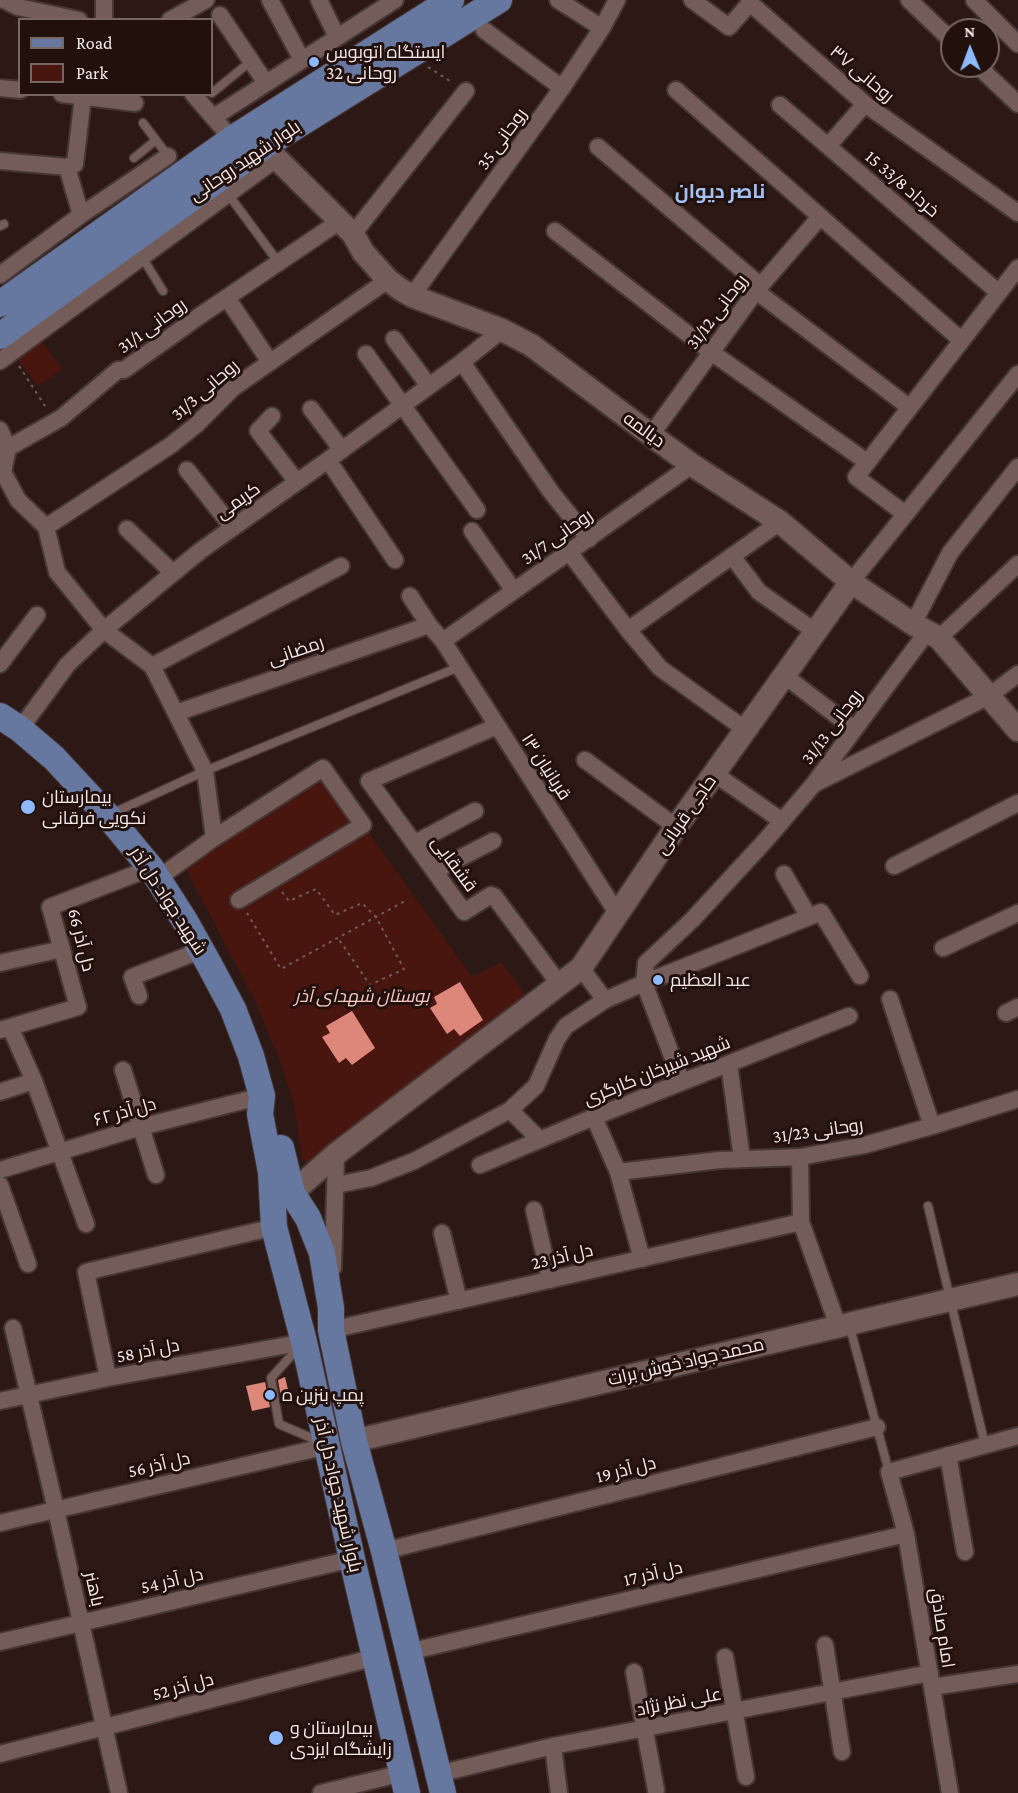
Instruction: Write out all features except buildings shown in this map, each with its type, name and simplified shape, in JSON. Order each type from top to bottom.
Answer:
[{"type":"main road","name":"بلوار شهید روحانی","points":[[0,304],[232,139],[451,0]]},
{"type":"main road","name":"بلوار شهید روحانی","points":[[4,350],[270,152],[410,55],[500,0]]},
{"type":"main road","name":"دیالمه","points":[[270,152],[347,228],[363,252],[388,280],[412,296],[502,330],[531,345],[692,465],[780,522],[851,582],[926,631],[989,696],[1018,730]]},
{"type":"main road","name":"حاجی قربانی","points":[[292,1193],[336,1154],[581,968],[676,827],[851,582]]},
{"type":"main road","name":"شهید جواد دل آذر","points":[[10,722],[54,758],[107,815],[154,873],[202,950],[233,1009],[251,1056],[261,1096]]},
{"type":"main road","name":"بلوار شهید جواد دل آذر","points":[[261,1096],[272,1111],[292,1193],[308,1218],[322,1253],[331,1319],[354,1441],[384,1551],[440,1784]]},
{"type":"main road","name":"بلوار شهید جواد دل آذر","points":[[261,1096],[260,1114],[271,1172],[273,1227],[304,1342],[405,1783]]},
{"type":"main road","points":[[292,1193],[289,1226],[302,1295],[304,1342]]},
{"type":"main road","points":[[295,1260],[297,1252],[302,1247],[310,1245],[317,1247],[322,1253]]},
{"type":"main road","name":"محمد جواد خوش برات","points":[[354,1441],[1018,1284]]},
{"type":"street","points":[[4,0],[18,7],[43,7],[74,18]]},
{"type":"street","points":[[104,0],[104,18]]},
{"type":"street","points":[[174,18],[206,0]]},
{"type":"street","points":[[270,0],[302,60]]},
{"type":"street","points":[[319,0],[338,37]]},
{"type":"street","points":[[214,117],[394,0]]},
{"type":"street","points":[[558,0],[602,28]]},
{"type":"street","name":"روحانی 35","points":[[412,296],[562,88],[602,28],[617,0]]},
{"type":"street","name":"روحانی ۳۷","points":[[692,0],[729,27],[750,3],[865,104],[1018,213]]},
{"type":"street","points":[[909,0],[940,30]]},
{"type":"street","points":[[974,0],[1018,44]]},
{"type":"street","points":[[220,15],[266,83]]},
{"type":"street","points":[[484,30],[562,88]]},
{"type":"street","points":[[991,78],[1018,104]]},
{"type":"street","points":[[0,88],[18,90]]},
{"type":"street","points":[[676,90],[961,340]]},
{"type":"street","name":"روحانی 31/1","points":[[8,448],[55,421],[118,370],[124,370],[279,263],[347,228],[466,91]]},
{"type":"street","points":[[76,96],[111,97],[135,103]]},
{"type":"street","points":[[204,96],[214,117],[232,139]]},
{"type":"street","points":[[0,161],[67,167],[75,164],[83,97]]},
{"type":"street","points":[[828,146],[865,104]]},
{"type":"street","name":"15 خرداد 33/8","points":[[780,105],[999,292]]},
{"type":"street","points":[[598,147],[759,289],[909,407]]},
{"type":"street","points":[[4,350],[142,257],[228,194],[270,152]]},
{"type":"street","points":[[0,275],[81,215],[168,156]]},
{"type":"street","points":[[67,167],[81,215]]},
{"type":"street","name":"روحانی 31/12","points":[[651,435],[759,289],[820,217]]},
{"type":"street","points":[[555,231],[711,352],[867,462]]},
{"type":"street","points":[[905,514],[856,477],[1018,268]]},
{"type":"street","name":"روحانی 31/3","points":[[46,527],[171,445],[196,425],[233,388],[388,280]]},
{"type":"street","points":[[227,298],[270,362]]},
{"type":"street","name":"کریمی","points":[[10,722],[104,630],[200,551],[342,450],[502,330]]},
{"type":"street","points":[[394,339],[429,386]]},
{"type":"street","points":[[366,354],[477,510]]},
{"type":"street","points":[[462,362],[551,492],[589,539]]},
{"type":"street","name":"حاجی قربانی","points":[[851,582],[1018,374]]},
{"type":"street","points":[[311,409],[342,450]]},
{"type":"street","points":[[272,416],[258,431],[297,482]]},
{"type":"street","points":[[0,430],[8,448],[2,473],[18,500],[46,527],[57,572],[104,630],[152,666],[205,771],[214,838]]},
{"type":"street","points":[[328,460],[395,560]]},
{"type":"street","name":"روحانی 31/7","points":[[443,641],[692,465]]},
{"type":"street","points":[[926,631],[950,553],[1018,467]]},
{"type":"street","points":[[187,470],[233,528]]},
{"type":"street","points":[[628,630],[780,522]]},
{"type":"street","points":[[127,529],[173,573]]},
{"type":"street","points":[[472,531],[514,591]]},
{"type":"street","points":[[569,552],[660,668],[746,730]]},
{"type":"street","points":[[732,556],[759,592],[816,632]]},
{"type":"street","points":[[926,631],[1018,564]]},
{"type":"street","points":[[152,666],[341,566]]},
{"type":"street","name":"۱۳ قربانیان","points":[[410,596],[443,641],[617,913]]},
{"type":"street","points":[[0,664],[37,615]]},
{"type":"street","name":"رمضانی","points":[[176,713],[429,624]]},
{"type":"street","name":"روحانی 31/13","points":[[644,983],[646,963],[692,920],[765,842],[813,785],[926,631]]},
{"type":"street","points":[[813,785],[989,696],[1018,674]]},
{"type":"street","points":[[785,676],[854,729]]},
{"type":"street","name":"قشقایی","points":[[497,726],[369,781],[464,912],[491,895],[494,896],[560,985]]},
{"type":"street","points":[[585,760],[676,827]]},
{"type":"street","points":[[154,873],[214,838],[323,768],[363,825],[239,900]]},
{"type":"street","points":[[715,774],[782,821]]},
{"type":"street","points":[[894,866],[1018,804]]},
{"type":"street","points":[[415,843],[475,812]]},
{"type":"street","points":[[435,871],[492,841]]},
{"type":"street","name":"دل آذر 66","points":[[5,1028],[78,1007],[50,907],[154,873]]},
{"type":"street","points":[[784,874],[860,976]]},
{"type":"street","points":[[943,948],[1018,913]]},
{"type":"street","points":[[336,1185],[371,1178],[414,1161],[510,1110],[536,1086],[566,1026],[605,1000],[815,914]]},
{"type":"street","points":[[0,963],[62,949]]},
{"type":"street","points":[[139,996],[132,977],[202,950]]},
{"type":"street","points":[[581,968],[605,1000]]},
{"type":"street","points":[[644,983],[682,1082]]},
{"type":"street","points":[[890,999],[932,1126]]},
{"type":"street","name":"شهید شیرخان کارگری","points":[[480,1165],[594,1117],[849,1017]]},
{"type":"street","points":[[5,1028],[34,1081],[86,1224]]},
{"type":"street","points":[[729,1064],[742,1159]]},
{"type":"street","points":[[123,1070],[156,1175]]},
{"type":"street","points":[[0,1092],[34,1081]]},
{"type":"street","name":"دل آذر ۶۲","points":[[0,1170],[141,1127],[261,1096]]},
{"type":"street","name":"روحانی 31/23","points":[[618,1172],[720,1160],[800,1157],[865,1145],[1018,1099]]},
{"type":"street","points":[[510,1110],[540,1139]]},
{"type":"street","points":[[594,1117],[618,1172],[642,1259]]},
{"type":"street","points":[[331,1319],[336,1154]]},
{"type":"street","points":[[800,1157],[801,1222],[843,1325]]},
{"type":"street","points":[[0,1185],[28,1264]]},
{"type":"street","points":[[534,1210],[550,1280]]},
{"type":"street","name":"دل آذر 23","points":[[331,1319],[459,1301],[801,1222]]},
{"type":"street","points":[[108,1378],[86,1272],[273,1227]]},
{"type":"street","points":[[442,1233],[459,1301]]},
{"type":"street","name":"باهنر","points":[[13,1328],[82,1622],[119,1793]]},
{"type":"street","name":"دل آذر 58","points":[[0,1401],[108,1378],[304,1342]]},
{"type":"street","name":"دل آذر 19","points":[[384,1551],[877,1427]]},
{"type":"street","points":[[889,1472],[1018,1436]]},
{"type":"street","name":"دل آذر 56","points":[[0,1523],[327,1446]]},
{"type":"street","points":[[948,1455],[964,1552]]},
{"type":"street","name":"امام صادق","points":[[889,1472],[906,1534],[950,1793]]},
{"type":"street","name":"دل آذر 17","points":[[408,1652],[906,1534]]},
{"type":"street","name":"دل آذر 54","points":[[0,1642],[352,1559]]},
{"type":"street","points":[[825,1645],[842,1752]]},
{"type":"street","points":[[725,1657],[746,1777]]},
{"type":"street","name":"دل آذر 52","points":[[0,1754],[376,1658]]},
{"type":"street","points":[[634,1672],[656,1791]]},
{"type":"street","name":"علی نظر نژاد","points":[[440,1784],[553,1746],[833,1692],[931,1680],[1018,1674]]},
{"type":"street","points":[[553,1746],[559,1793]]},
{"type":"street","points":[[321,1793],[405,1783]]},
{"type":"lane","points":[[213,89],[251,61]]},
{"type":"lane","points":[[143,123],[168,156]]},
{"type":"lane","points":[[134,158],[156,140]]},
{"type":"lane","points":[[228,194],[279,263]]},
{"type":"lane","points":[[142,257],[163,291]]},
{"type":"lane","points":[[107,815],[205,771],[459,667]]},
{"type":"lane","points":[[928,1206],[985,1445]]},
{"type":"lane","points":[[843,1325],[877,1427],[889,1472]]},
{"type":"lane","points":[[304,1342],[271,1378],[279,1424],[327,1446]]},
{"type":"path","points":[[410,55],[466,91]]},
{"type":"path","points":[[4,350],[55,421]]},
{"type":"path","points":[[272,880],[289,901],[316,889],[334,915],[362,903],[376,917],[404,969],[370,985],[338,938]]},
{"type":"path","points":[[239,900],[281,969],[405,901]]},
{"type":"green space","points":[[40,339],[62,369],[38,386],[15,356]]},
{"type":"green space","name":"بوستان شهدای آذر","points":[[326,773],[472,977],[501,962],[525,994],[314,1164],[307,1164],[302,1158],[294,1104],[280,1061],[256,1003],[180,858]]},
{"type":"place","name":"ایستگاه اتوبوس روحانی 32","points":[[314,62]]},
{"type":"place","name":"بیمارستان نکویی فرقانی","points":[[28,807]]},
{"type":"place","name":"عبد العظيم","points":[[658,980]]},
{"type":"place","name":"پمپ بنزین ه","points":[[270,1395]]},
{"type":"place","name":"بیمارستان و زایشگاه ایزدی","points":[[276,1738]]},
{"type":"district","name":"ناصر دیوان","points":[[720,192]]}]
